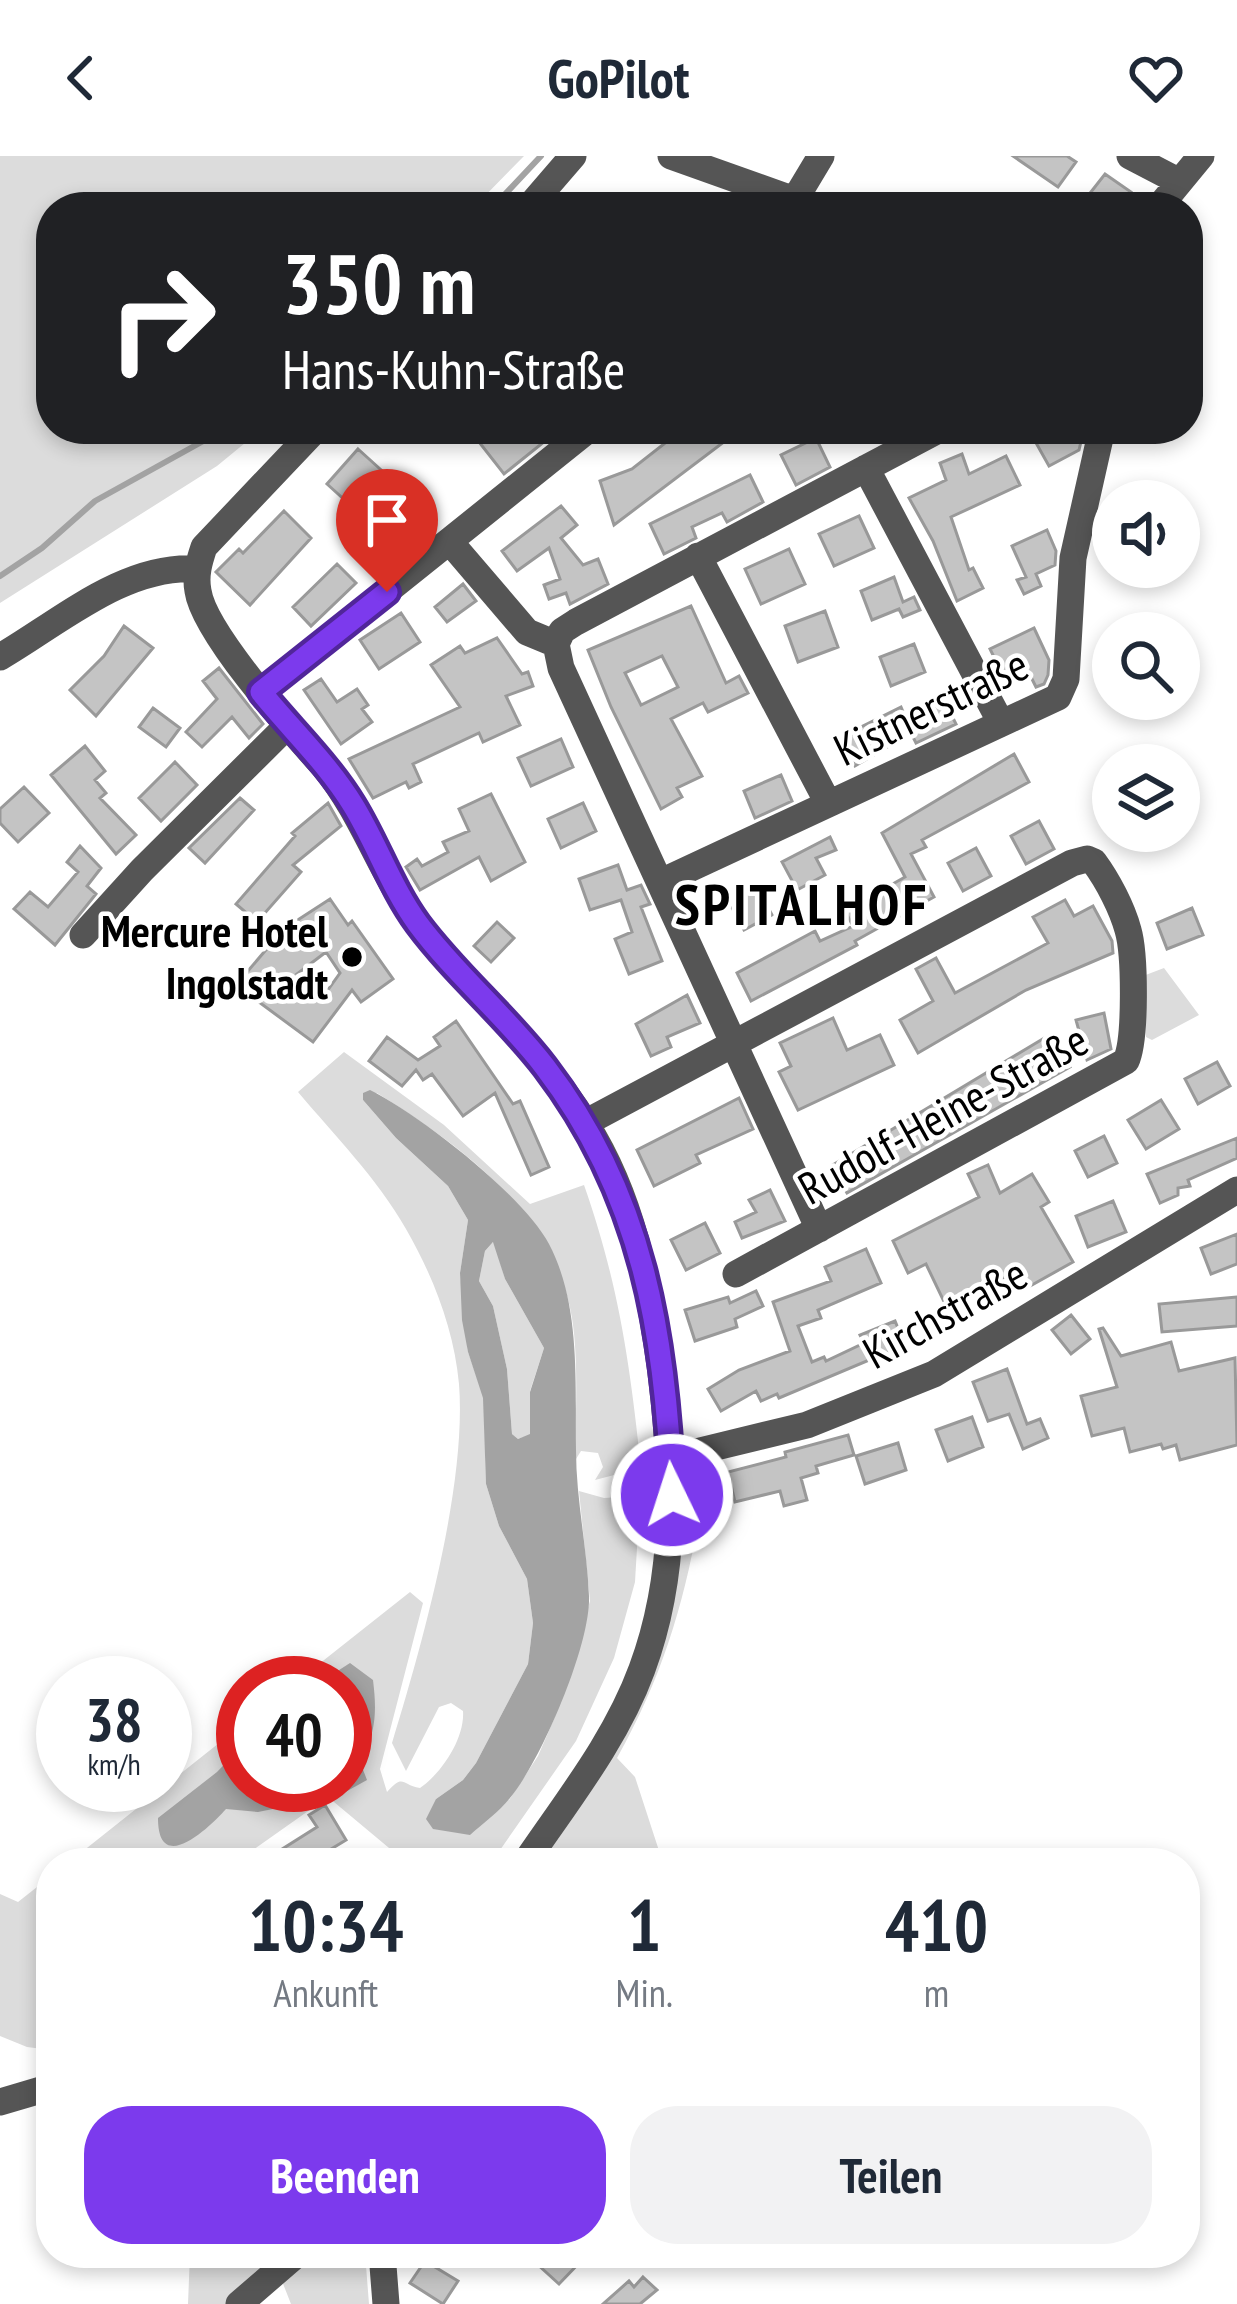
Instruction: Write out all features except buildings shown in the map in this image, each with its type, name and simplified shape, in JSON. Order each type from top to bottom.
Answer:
[{"type":"street","points":[[542,192],[573,156]]},
{"type":"street","points":[[671,156],[771,192]]},
{"type":"street","points":[[808,192],[821,156]]},
{"type":"street","points":[[1130,156],[1178,181]]},
{"type":"street","points":[[1170,192],[1201,156]]},
{"type":"street","points":[[301,444],[204,547],[197,569],[198,595],[261,692],[352,803],[393,886],[420,927],[543,1064],[585,1123],[634,1229],[655,1330],[671,1458],[671,1541],[660,1607],[641,1670],[610,1738],[535,1848]]},
{"type":"street","points":[[261,692],[571,444]]},
{"type":"street","points":[[818,1229],[562,668],[556,644],[562,632],[576,622],[912,444]]},
{"type":"street","name":"Kistnerstraße","points":[[661,882],[1047,704],[1063,689],[1073,559],[1099,444]]},
{"type":"street","points":[[866,468],[1001,723]]},
{"type":"street","points":[[450,542],[527,632],[556,644]]},
{"type":"street","points":[[698,556],[828,803]]},
{"type":"street","points":[[0,657],[124,583],[150,572],[197,569]]},
{"type":"street","points":[[83,935],[288,724]]},
{"type":"street","name":"Rudolf-Heine-Straße","points":[[735,1041],[1072,863],[1087,859],[1100,870],[1128,930],[1133,1035],[1126,1061],[736,1274]]},
{"type":"street","points":[[585,1123],[735,1041]]},
{"type":"street","name":"Kirchstraße","points":[[671,1458],[823,1420],[934,1375],[1237,1190]]},
{"type":"street","points":[[0,2102],[36,2091]]},
{"type":"street","points":[[239,2304],[281,2268]]},
{"type":"street","points":[[383,2268],[386,2304]]},
{"type":"shaded area","points":[[0,156],[524,156],[489,192],[36,192],[36,444],[244,444],[217,466],[0,603]]},
{"type":"shaded area","points":[[1164,968],[1199,1015],[1152,1040],[1146,1037],[1143,976]]},
{"type":"shaded area","points":[[344,1052],[444,1125],[530,1204],[584,1185],[615,1291],[641,1468],[595,1480],[603,1467],[598,1453],[581,1451],[576,1459],[572,1318],[546,1246],[500,1186],[441,1136],[377,1093],[363,1100],[448,1186],[468,1220],[460,1273],[468,1352],[484,1398],[486,1484],[499,1526],[527,1579],[533,1623],[528,1664],[476,1763],[463,1780],[436,1799],[509,1800],[538,1756],[554,1719],[590,1601],[579,1491],[604,1498],[640,1496],[635,1582],[614,1658],[576,1741],[501,1848],[389,1848],[346,1812],[372,1812],[372,1656],[329,1656],[410,1592],[423,1603],[380,1769],[387,1792],[400,1782],[420,1788],[428,1781],[450,1754],[463,1721],[463,1711],[451,1703],[439,1707],[406,1771],[392,1743],[449,1517],[460,1425],[459,1384],[441,1303],[425,1265],[369,1175],[298,1092]]},
{"type":"shaded area","points":[[370,1090],[415,1117],[517,1203],[549,1244],[571,1318],[576,1468],[589,1596],[582,1643],[536,1758],[510,1798],[470,1835],[433,1829],[426,1819],[436,1799],[463,1780],[476,1763],[528,1664],[533,1623],[527,1579],[499,1526],[486,1484],[483,1398],[462,1320],[460,1273],[468,1220],[448,1186],[396,1138],[363,1100],[363,1093]],"holes":[[[493,1242],[505,1279],[544,1348],[530,1392],[530,1434],[518,1439],[512,1434],[507,1369],[493,1306],[479,1281],[485,1251]]]},
{"type":"shaded area","points":[[494,1241],[505,1279],[544,1348],[530,1391],[530,1435],[518,1439],[512,1434],[507,1369],[493,1306],[479,1281],[485,1251]]},
{"type":"shaded area","points":[[707,1466],[677,1616],[652,1687],[617,1758],[635,1777],[658,1848],[546,1848],[675,1588],[690,1497]]},
{"type":"shaded area","points":[[372,1679],[375,1702],[372,1730]]},
{"type":"shaded area","points":[[216,1745],[216,1812],[307,1812],[256,1848],[87,1848],[132,1812],[192,1812],[192,1765]]},
{"type":"shaded area","points":[[216,1773],[216,1812],[223,1812],[186,1842],[166,1844],[158,1818],[166,1812],[192,1812],[192,1791]]},
{"type":"shaded area","points":[[36,1888],[36,2048],[0,2036],[0,1894],[18,1902]]},
{"type":"shaded area","points":[[189,2268],[268,2268],[226,2304],[188,2304]]},
{"type":"shaded area","points":[[290,2268],[366,2268],[369,2304],[291,2304],[280,2276]]},
{"type":"waterway","points":[[507,192],[541,156]]},
{"type":"waterway","points":[[0,576],[42,548],[95,501],[198,444]]},
{"type":"place","name":"Mercure Hotel Ingolstadt","points":[[352,957]]},
{"type":"district","name":"SPITALHOF","points":[[802,905]]},
{"type":"route","points":[[387,592],[261,692],[352,803],[393,886],[420,927],[543,1064],[604,1157],[634,1229],[647,1283],[666,1413],[672,1495]]}]
